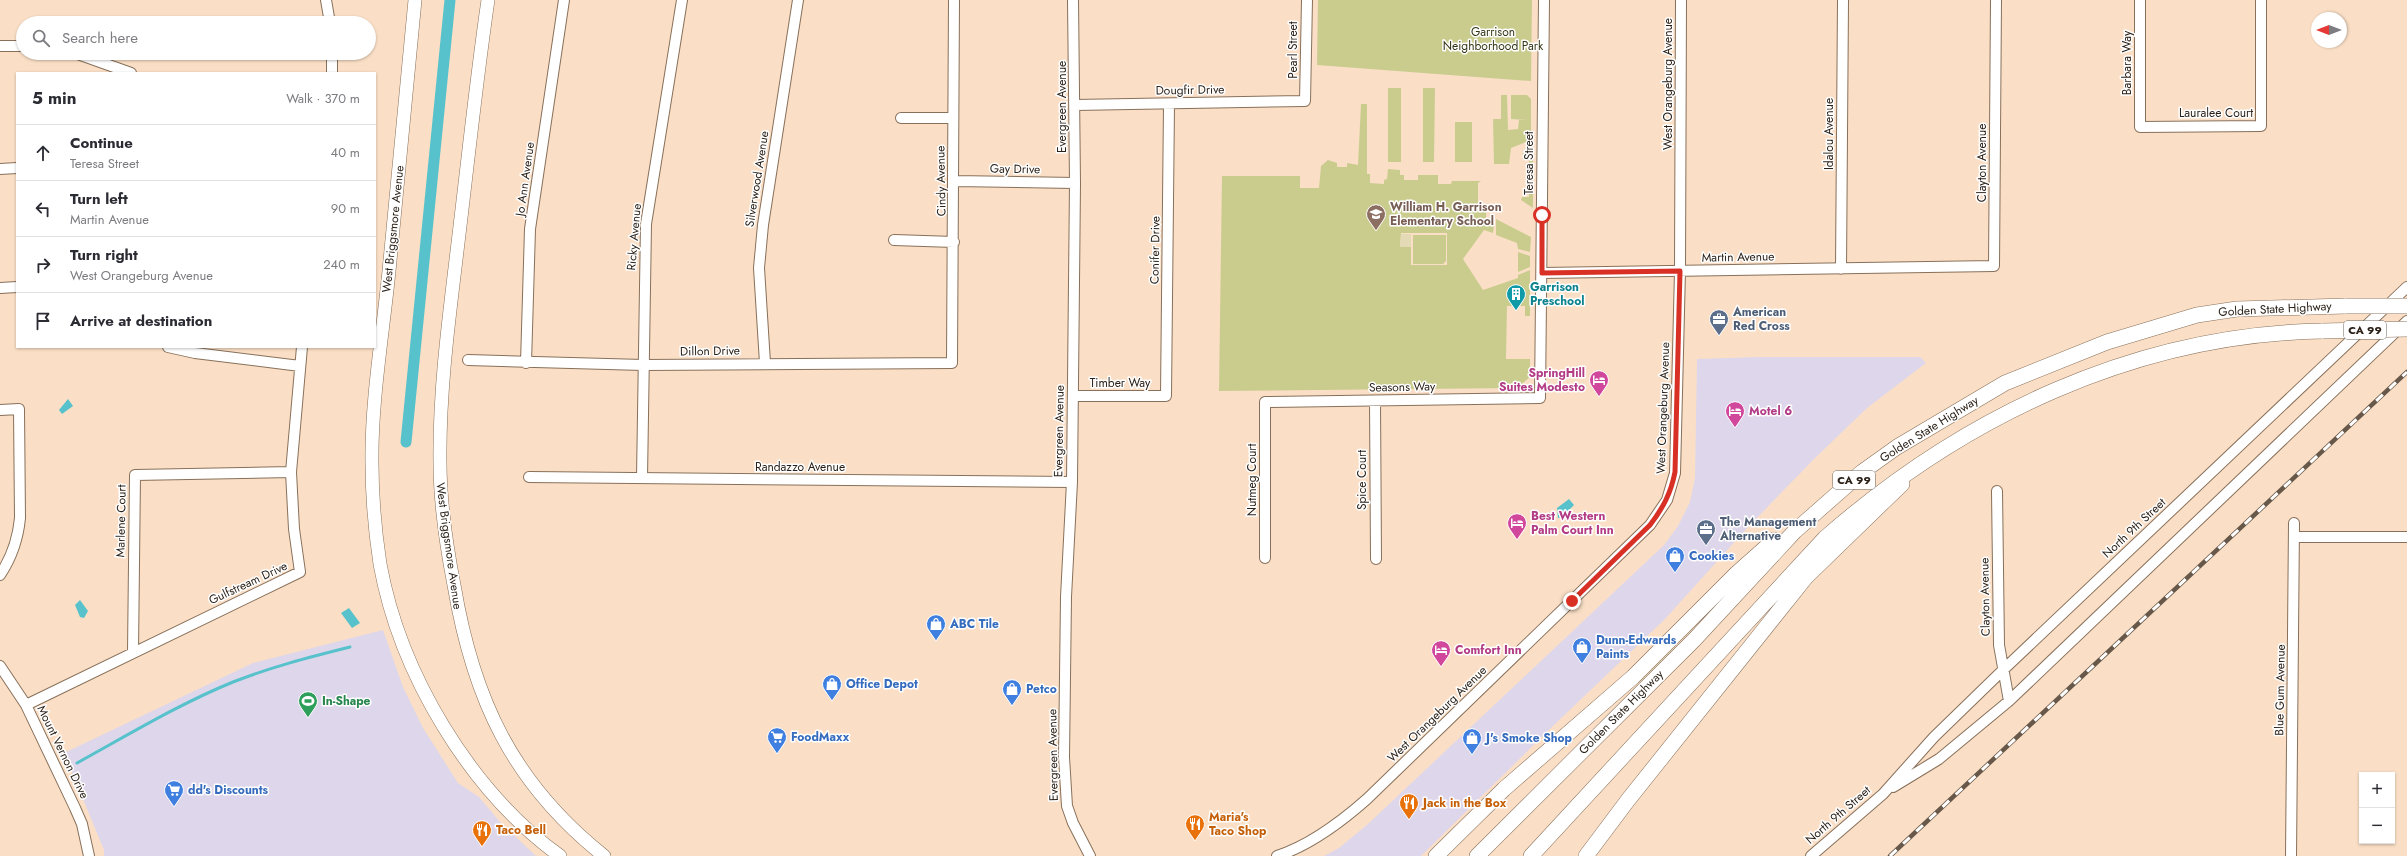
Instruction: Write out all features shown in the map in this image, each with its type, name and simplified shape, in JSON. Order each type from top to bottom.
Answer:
[{"type":"highway","name":"Golden State Highway","points":[[1476,856],[1694,640],[1795,531],[1862,472],[1896,447],[2005,383],[2107,342],[2197,315],[2237,309],[2407,306]]},
{"type":"highway","name":"Golden State Highway","points":[[1531,856],[1825,538],[1868,500],[1931,456],[2008,412],[2077,381],[2182,349],[2228,340],[2276,334],[2323,331],[2407,329]]},
{"type":"highway","points":[[1586,856],[1628,800],[1806,577],[1931,456]]},
{"type":"highway","points":[[1436,856],[1504,789],[1633,677],[1737,573],[1793,524],[1862,472]]},
{"type":"main road","name":"West Briggsmore Avenue","points":[[415,0],[373,427],[373,498],[381,565],[403,641],[434,711],[469,764],[487,786],[516,818],[558,855]]},
{"type":"main road","name":"West Briggsmore Avenue","points":[[488,0],[449,319],[440,447],[442,513],[465,643],[487,706],[516,762],[545,802],[581,838],[604,856]]},
{"type":"street","points":[[326,0],[329,16]]},
{"type":"street","name":"Jo Ann Avenue","points":[[526,363],[530,229],[564,0]]},
{"type":"street","name":"Ricky Avenue","points":[[642,478],[646,224],[682,0]]},
{"type":"street","name":"Silverwood Avenue","points":[[765,363],[759,268],[763,225],[798,0]]},
{"type":"street","name":"Cindy Avenue","points":[[952,363],[955,181],[953,118],[956,8],[954,0]]},
{"type":"street","name":"Evergreen Avenue","points":[[1073,0],[1075,105],[1073,396],[1072,482],[1066,628],[1065,786],[1073,823],[1090,856]]},
{"type":"street","name":"Pearl Street","points":[[1306,101],[1307,0]]},
{"type":"street","name":"Teresa Street","points":[[1540,398],[1544,0]]},
{"type":"street","name":"West Orangeburg Avenue","points":[[1277,856],[1317,837],[1345,819],[1394,775],[1660,512],[1667,500],[1675,472],[1680,271],[1681,0]]},
{"type":"street","name":"Idalou Avenue","points":[[1842,269],[1843,0]]},
{"type":"street","name":"Clayton Avenue","points":[[1935,268],[1994,266],[1996,0]]},
{"type":"street","name":"Barbara Way","points":[[2140,0],[2140,127]]},
{"type":"street","name":"Lauralee Court","points":[[2140,127],[2261,126],[2261,0]]},
{"type":"street","points":[[0,46],[16,46]]},
{"type":"street","points":[[95,60],[128,72]]},
{"type":"street","points":[[332,60],[332,72]]},
{"type":"street","name":"Dougfir Drive","points":[[1075,105],[1306,101]]},
{"type":"street","name":"Conifer Drive","points":[[1166,396],[1169,104]]},
{"type":"street","points":[[901,118],[953,118]]},
{"type":"street","points":[[0,168],[16,168]]},
{"type":"street","name":"Gay Drive","points":[[955,181],[1075,182]]},
{"type":"street","points":[[894,240],[954,242]]},
{"type":"street","name":"Martin Avenue","points":[[1542,273],[1935,268]]},
{"type":"street","points":[[0,288],[16,287]]},
{"type":"street","name":"North 9th Street","points":[[1811,856],[1883,794],[1934,737],[2003,670],[2407,287]]},
{"type":"street","name":"North 9th Street","points":[[1883,794],[1939,759],[2009,701],[2407,321]]},
{"type":"street","points":[[172,348],[195,353],[300,366]]},
{"type":"street","name":"Gulfstream Drive","points":[[26,705],[300,572],[294,529],[291,472],[302,348]]},
{"type":"street","name":"Dillon Drive","points":[[468,360],[526,363],[643,365],[765,363],[952,363]]},
{"type":"street","name":"Timber Way","points":[[1073,396],[1166,396]]},
{"type":"street","name":"Seasons Way","points":[[1265,402],[1540,398]]},
{"type":"street","name":"Spice Court","points":[[1375,401],[1376,559]]},
{"type":"street","name":"Nutmeg Court","points":[[1265,402],[1265,558]]},
{"type":"street","points":[[0,410],[19,409],[20,518],[19,535],[13,551],[0,575]]},
{"type":"street","name":"Marlene Court","points":[[133,652],[135,475],[291,472]]},
{"type":"street","name":"Randazzo Avenue","points":[[528,478],[1072,482]]},
{"type":"street","name":"Clayton Avenue","points":[[1997,491],[1999,645],[2009,701]]},
{"type":"street","name":"Blue Gum Avenue","points":[[2291,856],[2294,523]]},
{"type":"street","points":[[2295,537],[2407,537]]},
{"type":"street","name":"Mount Vernon Drive","points":[[0,666],[26,705],[80,818],[89,856]]},
{"type":"shaded area","points":[[1759,357],[1920,357],[1926,363],[1867,408],[1814,459],[1749,526],[1665,619],[1554,725],[1421,856],[1324,856],[1339,848],[1368,824],[1664,545],[1678,526],[1690,502],[1695,478],[1697,359]]},
{"type":"shaded area","points":[[383,630],[403,687],[423,728],[458,783],[479,797],[500,822],[536,856],[104,856],[104,850],[64,753],[253,663]]},
{"type":"green space","name":"Garrison Neighborhood Park","points":[[1318,0],[1532,0],[1531,81],[1317,65]]},
{"type":"green space","points":[[1388,88],[1401,88],[1401,162],[1388,162]]},
{"type":"green space","points":[[1423,88],[1435,88],[1434,162],[1423,162]]},
{"type":"green space","points":[[1501,95],[1507,95],[1508,130],[1518,129],[1519,120],[1527,120],[1511,119],[1511,95],[1527,95],[1531,99],[1531,140],[1511,148],[1509,164],[1494,164],[1493,119],[1501,119]]},
{"type":"green space","name":"William H. Garrison Elementary School","points":[[1361,104],[1367,104],[1367,174],[1370,174],[1370,183],[1384,184],[1384,180],[1387,179],[1388,169],[1400,170],[1400,175],[1404,175],[1404,180],[1418,180],[1418,175],[1438,175],[1438,184],[1451,184],[1452,181],[1481,181],[1478,183],[1478,204],[1486,204],[1486,221],[1494,225],[1493,233],[1484,230],[1463,259],[1483,290],[1518,278],[1518,275],[1530,270],[1530,316],[1525,316],[1525,306],[1507,306],[1506,359],[1530,359],[1530,377],[1517,388],[1219,391],[1222,176],[1300,176],[1300,188],[1319,188],[1321,166],[1328,160],[1337,163],[1337,167],[1347,167],[1347,163],[1358,165]],"holes":[[[1401,233],[1447,233],[1447,265],[1411,265],[1411,247],[1400,247]]]},
{"type":"green space","points":[[1455,122],[1472,122],[1472,162],[1455,162]]},
{"type":"green space","points":[[1533,147],[1533,208],[1521,200],[1522,197],[1529,197],[1529,156],[1522,154]]},
{"type":"green space","points":[[1496,219],[1531,237],[1530,252],[1518,249],[1517,243],[1496,235]]},
{"type":"green space","points":[[1413,235],[1446,235],[1446,261],[1443,264],[1413,264]]},
{"type":"green space","points":[[1518,252],[1530,256],[1530,267],[1518,272]]},
{"type":"sand","points":[[1401,234],[1411,234],[1411,247],[1400,247]]},
{"type":"water","points":[[68,399],[73,406],[62,414],[59,410]]},
{"type":"water","points":[[1569,499],[1574,505],[1567,512],[1567,517],[1558,518],[1557,508]]},
{"type":"water","points":[[80,600],[88,611],[84,618],[80,617],[75,605]]},
{"type":"water","points":[[349,608],[360,623],[352,628],[341,613]]},
{"type":"waterway","points":[[406,442],[450,0]]},
{"type":"waterway","points":[[77,763],[173,710],[233,682],[276,667],[350,647]]},
{"type":"railway","points":[[1890,856],[2407,372]]},
{"type":"place","name":"William H. Garrison Elementary School","points":[[1376,231]]},
{"type":"place","name":"Garrison Preschool","points":[[1516,311]]},
{"type":"place","name":"American Red Cross","points":[[1719,336]]},
{"type":"place","name":"SpringHill Suites Modesto","points":[[1599,397]]},
{"type":"place","name":"Motel 6","points":[[1735,428]]},
{"type":"place","name":"Best Western Palm Court Inn","points":[[1517,540]]},
{"type":"place","name":"The Management Alternative","points":[[1706,546]]},
{"type":"place","name":"Cookies","points":[[1675,573]]},
{"type":"place","name":"ABC Tile","points":[[936,641]]},
{"type":"place","name":"Dunn-Edwards Paints","points":[[1582,664]]},
{"type":"place","name":"Comfort Inn","points":[[1441,667]]},
{"type":"place","name":"Office Depot","points":[[832,701]]},
{"type":"place","name":"Petco","points":[[1012,706]]},
{"type":"place","name":"In-Shape","points":[[308,718]]},
{"type":"place","name":"FoodMaxx","points":[[777,754]]},
{"type":"place","name":"J's Smoke Shop","points":[[1472,755]]},
{"type":"place","name":"dd's Discounts","points":[[174,807]]},
{"type":"place","name":"Jack in the Box","points":[[1409,820]]},
{"type":"place","name":"Maria's Taco Shop","points":[[1195,841]]},
{"type":"place","name":"Taco Bell","points":[[482,847]]},
{"type":"route","points":[[1542,215],[1542,273],[1680,271],[1675,472],[1672,486],[1667,500],[1650,525],[1572,601]]}]
